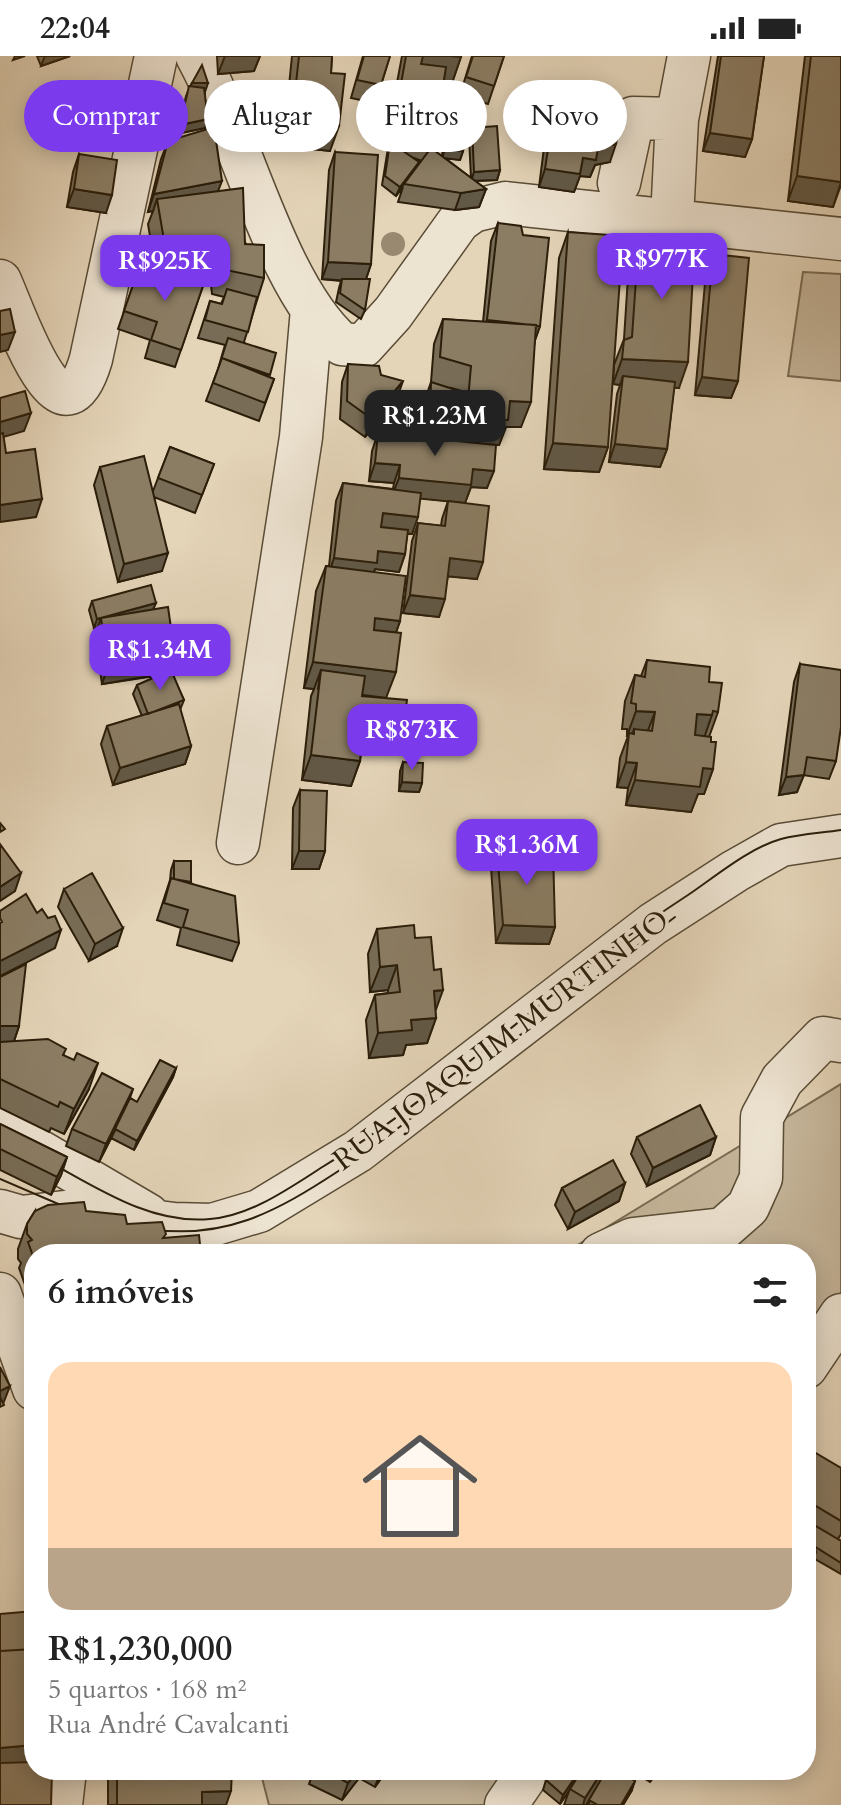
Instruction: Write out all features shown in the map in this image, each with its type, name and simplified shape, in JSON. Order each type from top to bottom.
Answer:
[{"type":"street","points":[[0,281],[34,358],[56,390],[66,396],[73,395],[80,389],[91,359],[156,56]]},
{"type":"street","points":[[197,56],[224,112],[285,259],[312,309],[342,344],[363,346],[393,313],[459,221],[489,206],[505,203],[841,239]]},
{"type":"street","points":[[672,219],[677,119],[689,56]]},
{"type":"street","points":[[619,183],[633,118],[677,119]]},
{"type":"street","points":[[238,843],[301,437],[312,309]]},
{"type":"street","name":"RUA JOAQUIM MURTINHO","points":[[0,1211],[21,1217],[73,1211],[188,1225],[231,1222],[284,1198],[358,1151],[653,924],[781,845],[841,836]]},
{"type":"street","points":[[622,1244],[633,1239],[723,1229],[748,1207],[761,1178],[762,1117],[782,1080],[823,1038],[841,1041]]},
{"type":"street","name":"RUA JOAQUIM MURTINHO","points":[[0,1128],[156,1220]]},
{"type":"street","points":[[0,1294],[24,1361]]},
{"type":"street","points":[[816,1352],[841,1315]]},
{"type":"street","points":[[61,1805],[64,1780]]},
{"type":"street","points":[[506,1805],[523,1780]]},
{"type":"shaded area","points":[[803,272],[841,274],[841,381],[788,376]]},
{"type":"shaded area","points":[[841,1084],[841,1307],[816,1344],[816,1244],[579,1244]]},
{"type":"shaded area","points":[[263,1780],[518,1780],[502,1805],[269,1805]]},
{"type":"building","points":[[299,56],[332,56],[331,73],[345,74],[340,117],[340,80],[296,80]]},
{"type":"building","points":[[364,56],[390,56],[383,80],[357,80]]},
{"type":"building","points":[[406,56],[423,56],[421,64],[446,67],[444,80],[402,80]]},
{"type":"building","points":[[473,56],[504,56],[494,86],[487,84],[487,80],[466,77]]},
{"type":"building","points":[[721,56],[764,56],[752,139],[710,133]]},
{"type":"building","points":[[811,56],[841,56],[841,182],[797,176]]},
{"type":"building","points":[[202,65],[207,80],[192,83]]},
{"type":"building","points":[[189,86],[204,88],[204,120],[188,123]]},
{"type":"building","points":[[497,126],[500,170],[474,172],[473,152],[487,152],[487,127]]},
{"type":"building","points":[[204,130],[204,152],[218,152],[222,181],[154,194],[165,152],[188,152],[188,135]]},
{"type":"building","points":[[335,152],[378,155],[371,264],[328,262]]},
{"type":"building","points":[[389,152],[404,152],[419,162],[400,187],[385,176]]},
{"type":"building","points":[[428,152],[436,152],[486,189],[461,193],[404,184]]},
{"type":"building","points":[[548,152],[597,152],[596,160],[583,158],[580,174],[545,169]]},
{"type":"building","points":[[79,154],[117,160],[112,195],[74,189]]},
{"type":"building","points":[[243,188],[245,244],[264,245],[264,278],[221,269],[218,241],[165,246],[157,199]]},
{"type":"building","points":[[498,223],[521,226],[523,235],[549,238],[540,326],[487,320]]},
{"type":"building","points":[[568,232],[623,236],[608,447],[553,443]]},
{"type":"building","points":[[639,236],[695,239],[688,362],[622,359],[624,340],[632,337]]},
{"type":"building","points":[[713,254],[749,258],[738,381],[702,377]]},
{"type":"building","points":[[141,262],[204,283],[181,350],[151,340],[157,322],[124,311]]},
{"type":"building","points":[[342,279],[370,279],[365,310],[340,293]]},
{"type":"building","points":[[227,289],[257,297],[248,332],[205,320],[210,301],[222,304]]},
{"type":"building","points":[[10,309],[15,332],[0,335],[0,311]]},
{"type":"building","points":[[443,319],[536,325],[531,402],[510,401],[508,420],[488,419],[489,401],[468,400],[471,366],[440,357]]},
{"type":"building","points":[[228,338],[276,353],[270,375],[221,360]]},
{"type":"building","points":[[222,358],[274,379],[265,403],[213,383]]},
{"type":"building","points":[[348,364],[379,366],[381,375],[403,381],[372,419],[347,401]]},
{"type":"building","points":[[623,376],[675,382],[667,449],[615,444]]},
{"type":"building","points":[[431,382],[453,389],[452,437],[429,437]]},
{"type":"building","points":[[25,391],[31,413],[0,422],[0,398]]},
{"type":"building","points":[[3,433],[6,453],[35,449],[42,499],[0,505],[0,434]]},
{"type":"building","points":[[378,433],[496,445],[494,471],[473,469],[471,485],[399,478],[400,465],[375,463]]},
{"type":"building","points":[[170,447],[214,464],[202,495],[158,478]]},
{"type":"building","points":[[144,456],[168,553],[124,564],[100,467]]},
{"type":"building","points":[[343,483],[421,493],[418,517],[383,513],[381,527],[408,530],[405,554],[378,551],[377,563],[334,558]]},
{"type":"building","points":[[448,501],[489,506],[483,562],[450,558],[445,599],[410,595],[418,523],[445,526]]},
{"type":"building","points":[[326,566],[406,576],[400,621],[375,618],[374,630],[401,633],[396,672],[313,662]]},
{"type":"building","points":[[151,585],[156,603],[97,619],[92,601]]},
{"type":"building","points":[[168,607],[175,656],[108,666],[101,618]]},
{"type":"building","points":[[647,660],[710,667],[709,682],[722,683],[718,712],[713,711],[712,715],[697,714],[695,735],[711,737],[711,742],[716,742],[713,769],[703,768],[700,787],[635,780],[637,763],[626,762],[629,733],[634,734],[634,729],[652,731],[655,712],[636,711],[636,704],[631,703],[635,675],[645,677]]},
{"type":"building","points":[[800,664],[841,670],[841,727],[836,761],[807,757],[804,775],[786,777]]},
{"type":"building","points":[[171,670],[184,700],[148,714],[137,685]]},
{"type":"building","points":[[321,670],[365,676],[362,696],[407,700],[403,730],[364,726],[360,761],[311,755]]},
{"type":"building","points":[[179,704],[191,746],[120,768],[107,726]]},
{"type":"building","points":[[417,710],[434,712],[431,735],[414,733]]},
{"type":"building","points":[[403,762],[423,763],[422,783],[402,782]]},
{"type":"building","points":[[300,790],[327,791],[325,851],[299,851]]},
{"type":"building","points":[[0,844],[21,873],[0,887]]},
{"type":"building","points":[[497,849],[553,850],[555,927],[503,925]]},
{"type":"building","points":[[174,861],[191,861],[191,882],[174,879]]},
{"type":"building","points":[[92,873],[123,928],[95,944],[64,889]]},
{"type":"building","points":[[171,878],[235,896],[239,943],[183,927],[188,910],[164,903]]},
{"type":"building","points":[[26,894],[37,913],[42,909],[48,918],[55,916],[61,930],[0,961],[0,911]]},
{"type":"building","points":[[414,925],[415,938],[431,937],[434,970],[441,969],[443,990],[434,991],[436,1018],[411,1020],[412,1030],[378,1033],[375,995],[400,992],[397,965],[380,967],[377,929]]},
{"type":"building","points":[[26,964],[19,1026],[0,1026],[0,977]]},
{"type":"building","points":[[48,1039],[66,1049],[63,1055],[74,1060],[77,1053],[98,1063],[74,1109],[60,1102],[58,1107],[0,1079],[0,1042]]},
{"type":"building","points":[[160,1060],[176,1068],[137,1141],[115,1129],[130,1098],[137,1102]]},
{"type":"building","points":[[102,1073],[133,1089],[106,1144],[72,1129]]},
{"type":"building","points":[[700,1105],[716,1137],[653,1168],[637,1137]]},
{"type":"building","points":[[0,1124],[67,1157],[57,1177],[0,1149]]},
{"type":"building","points":[[613,1160],[625,1183],[575,1212],[562,1188]]},
{"type":"building","points":[[84,1202],[86,1211],[125,1215],[127,1224],[162,1222],[166,1234],[163,1238],[199,1235],[200,1244],[29,1244],[32,1240],[27,1234],[27,1224],[35,1211],[48,1205]]},
{"type":"building","points":[[0,1367],[10,1386],[0,1391]]},
{"type":"building","points":[[816,1453],[841,1468],[841,1521],[816,1506]]},
{"type":"building","points":[[816,1526],[841,1541],[841,1563],[816,1547]]},
{"type":"building","points":[[24,1612],[24,1650],[0,1651],[0,1614]]},
{"type":"building","points":[[24,1650],[24,1746],[0,1748],[0,1651]]},
{"type":"building","points":[[24,1762],[24,1780],[52,1780],[51,1805],[0,1805],[0,1763]]},
{"type":"building","points":[[117,1780],[232,1780],[231,1791],[202,1792],[202,1805],[117,1805]]},
{"type":"building","points":[[546,1780],[573,1780],[563,1795]]},
{"type":"building","points":[[576,1780],[597,1780],[585,1798],[570,1789]]},
{"type":"building","points":[[601,1780],[635,1781],[621,1805],[598,1805],[589,1800]]},
{"type":"tram line","points":[[42,1158],[122,1201],[165,1216],[210,1219],[255,1206],[284,1191],[417,1102],[596,961],[733,863],[781,839],[841,830]]},
{"type":"tram line","points":[[376,1145],[675,917]]},
{"type":"tram line","points":[[143,1228],[199,1231],[248,1220],[293,1199],[340,1170]]},
{"type":"tram line","points":[[0,1179],[77,1212]]}]
